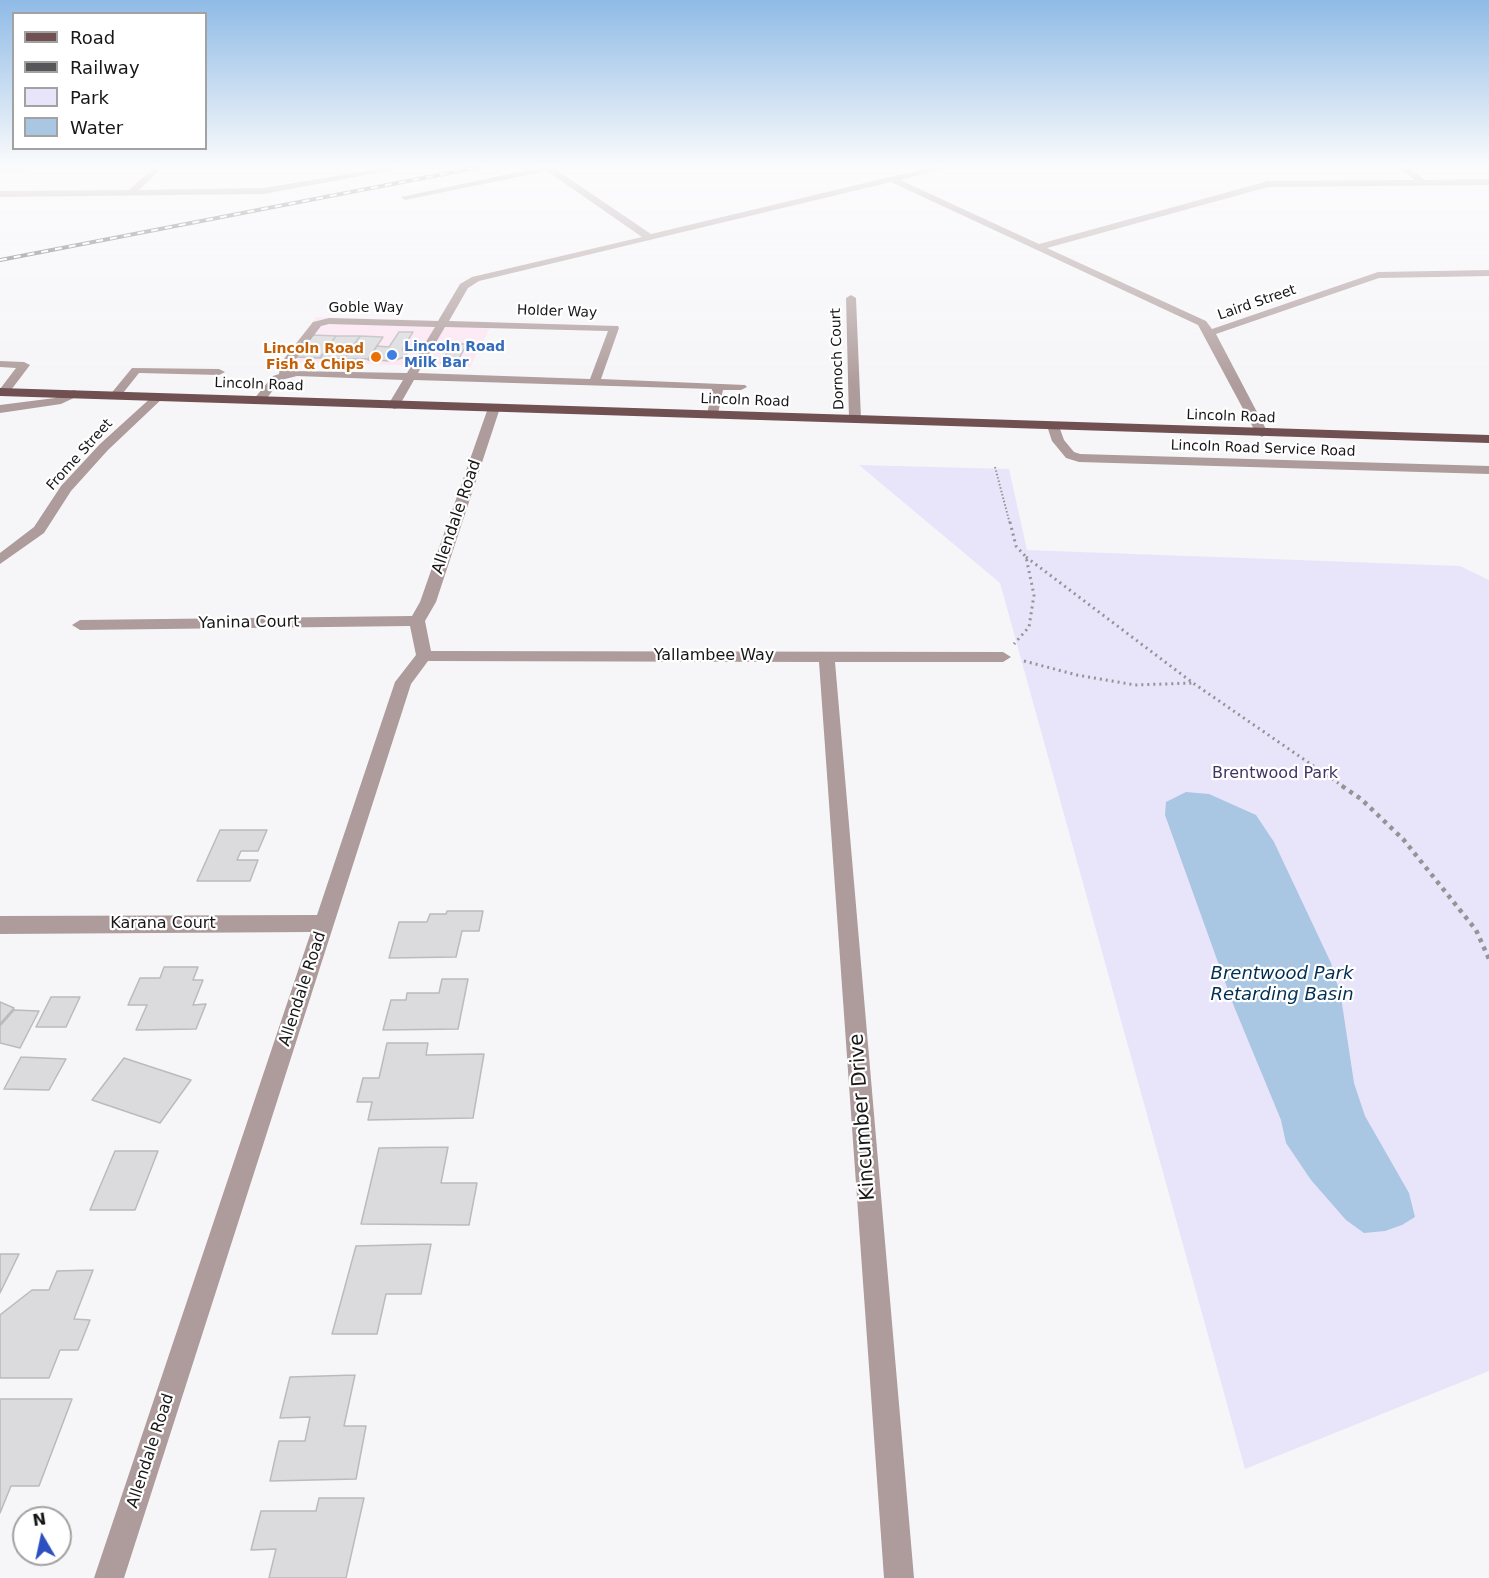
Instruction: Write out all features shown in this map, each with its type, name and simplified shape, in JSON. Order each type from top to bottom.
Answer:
[{"type":"main road","name":"Lincoln Road","points":[[2,392],[1489,439]]},
{"type":"street","points":[[394,405],[464,286],[476,279],[638,240]]},
{"type":"street","points":[[1017,240],[1202,323],[1210,333],[1262,433]]},
{"type":"street","points":[[1037,249],[1070,240]]},
{"type":"street","name":"Laird Street","points":[[1210,333],[1378,275],[1489,273]]},
{"type":"street","name":"Dornoch Court","points":[[851,298],[855,419]]},
{"type":"street","name":"Goble Way","points":[[285,374],[286,364],[317,324],[329,321],[441,323]]},
{"type":"street","name":"Holder Way","points":[[441,323],[614,328],[594,382]]},
{"type":"street","points":[[0,364],[24,365],[2,392]]},
{"type":"street","points":[[115,396],[136,370],[219,372]]},
{"type":"street","points":[[259,400],[277,378],[285,374],[741,387]]},
{"type":"street","points":[[713,415],[718,386]]},
{"type":"street","points":[[0,409],[46,403],[74,394]]},
{"type":"street","name":"Frome Street","points":[[0,560],[39,530],[73,481],[104,447],[158,397]]},
{"type":"street","name":"Allendale Road","points":[[417,621],[428,602],[494,408]]},
{"type":"street","name":"Lincoln Road Service Road","points":[[1053,426],[1058,441],[1070,455],[1078,458],[1489,470]]},
{"type":"street","points":[[417,621],[424,656]]},
{"type":"street","name":"Yanina Court","points":[[80,626],[417,621]]},
{"type":"street","name":"Allendale Road","points":[[109,1578],[403,682],[424,656]]},
{"type":"street","name":"Yallambee Way","points":[[424,656],[1003,657]]},
{"type":"street","name":"Kincumber Drive","points":[[827,657],[899,1578]]},
{"type":"street","name":"Karana Court","points":[[0,925],[325,923]]},
{"type":"path","points":[[995,467],[1016,546],[1026,557],[1193,683],[1361,799],[1403,839],[1468,920],[1489,959]]},
{"type":"path","points":[[1003,657],[1029,627],[1034,595],[1026,557]]},
{"type":"path","points":[[1003,657],[1035,662],[1077,675],[1135,685],[1193,683]]},
{"type":"shaded area","points":[[316,317],[493,322],[470,367],[281,362]]},
{"type":"green space","name":"Brentwood Park","points":[[859,465],[1009,469],[1027,550],[1460,566],[1489,580],[1489,1371],[1245,1469],[1000,583]]},
{"type":"water","name":"Brentwood Park Retarding Basin","points":[[1186,792],[1209,794],[1256,815],[1274,842],[1331,963],[1341,997],[1354,1083],[1365,1116],[1409,1193],[1415,1217],[1402,1225],[1385,1231],[1364,1233],[1346,1220],[1311,1180],[1286,1143],[1281,1120],[1233,1004],[1165,815],[1166,802]]},
{"type":"building","points":[[399,332],[413,332],[403,348],[403,351],[408,351],[405,357],[392,361],[368,360],[377,346],[389,347]]},
{"type":"building","points":[[313,335],[336,336],[320,358],[296,357]]},
{"type":"building","points":[[336,336],[360,336],[344,359],[320,358]]},
{"type":"building","points":[[360,336],[383,337],[368,359],[344,359]]},
{"type":"building","points":[[452,344],[467,344],[454,367],[447,367],[441,363]]},
{"type":"building","points":[[220,830],[267,830],[258,851],[241,851],[237,860],[258,860],[250,881],[197,881]]},
{"type":"building","points":[[447,911],[483,911],[479,931],[462,931],[456,957],[389,958],[399,922],[427,922],[430,914],[446,914]]},
{"type":"building","points":[[164,967],[198,967],[193,980],[203,980],[193,1005],[206,1004],[196,1029],[136,1030],[147,1005],[128,1005],[140,978],[160,978]]},
{"type":"building","points":[[442,979],[468,979],[458,1029],[383,1030],[391,1000],[406,1000],[407,993],[439,993]]},
{"type":"building","points":[[51,997],[80,997],[66,1027],[36,1027]]},
{"type":"building","points":[[0,1002],[14,1008],[0,1024]]},
{"type":"building","points":[[14,1010],[39,1011],[20,1048],[0,1043],[0,1026]]},
{"type":"building","points":[[387,1043],[428,1043],[426,1055],[484,1054],[473,1118],[368,1120],[372,1102],[357,1102],[363,1078],[379,1078]]},
{"type":"building","points":[[21,1057],[66,1059],[49,1090],[4,1089]]},
{"type":"building","points":[[124,1058],[191,1080],[160,1123],[92,1100]]},
{"type":"building","points":[[448,1147],[441,1183],[477,1183],[469,1225],[361,1224],[379,1148]]},
{"type":"building","points":[[115,1151],[158,1151],[135,1210],[90,1210]]},
{"type":"building","points":[[431,1244],[421,1294],[386,1294],[377,1334],[332,1334],[356,1246]]},
{"type":"building","points":[[0,1254],[19,1254],[0,1293]]},
{"type":"building","points":[[93,1270],[74,1319],[90,1320],[78,1350],[60,1350],[49,1378],[0,1378],[0,1315],[32,1290],[49,1290],[57,1271]]},
{"type":"building","points":[[355,1375],[344,1426],[366,1426],[356,1479],[270,1481],[279,1441],[305,1441],[310,1417],[280,1418],[290,1377]]},
{"type":"building","points":[[0,1399],[72,1399],[39,1486],[11,1486],[0,1513]]},
{"type":"building","points":[[319,1498],[364,1498],[346,1578],[269,1578],[276,1549],[251,1550],[261,1511],[316,1511]]},
{"type":"railway","points":[[0,260],[105,240]]},
{"type":"place","name":"Lincoln Road Milk Bar","points":[[392,355]]},
{"type":"place","name":"Lincoln Road Fish & Chips","points":[[376,357]]}]
